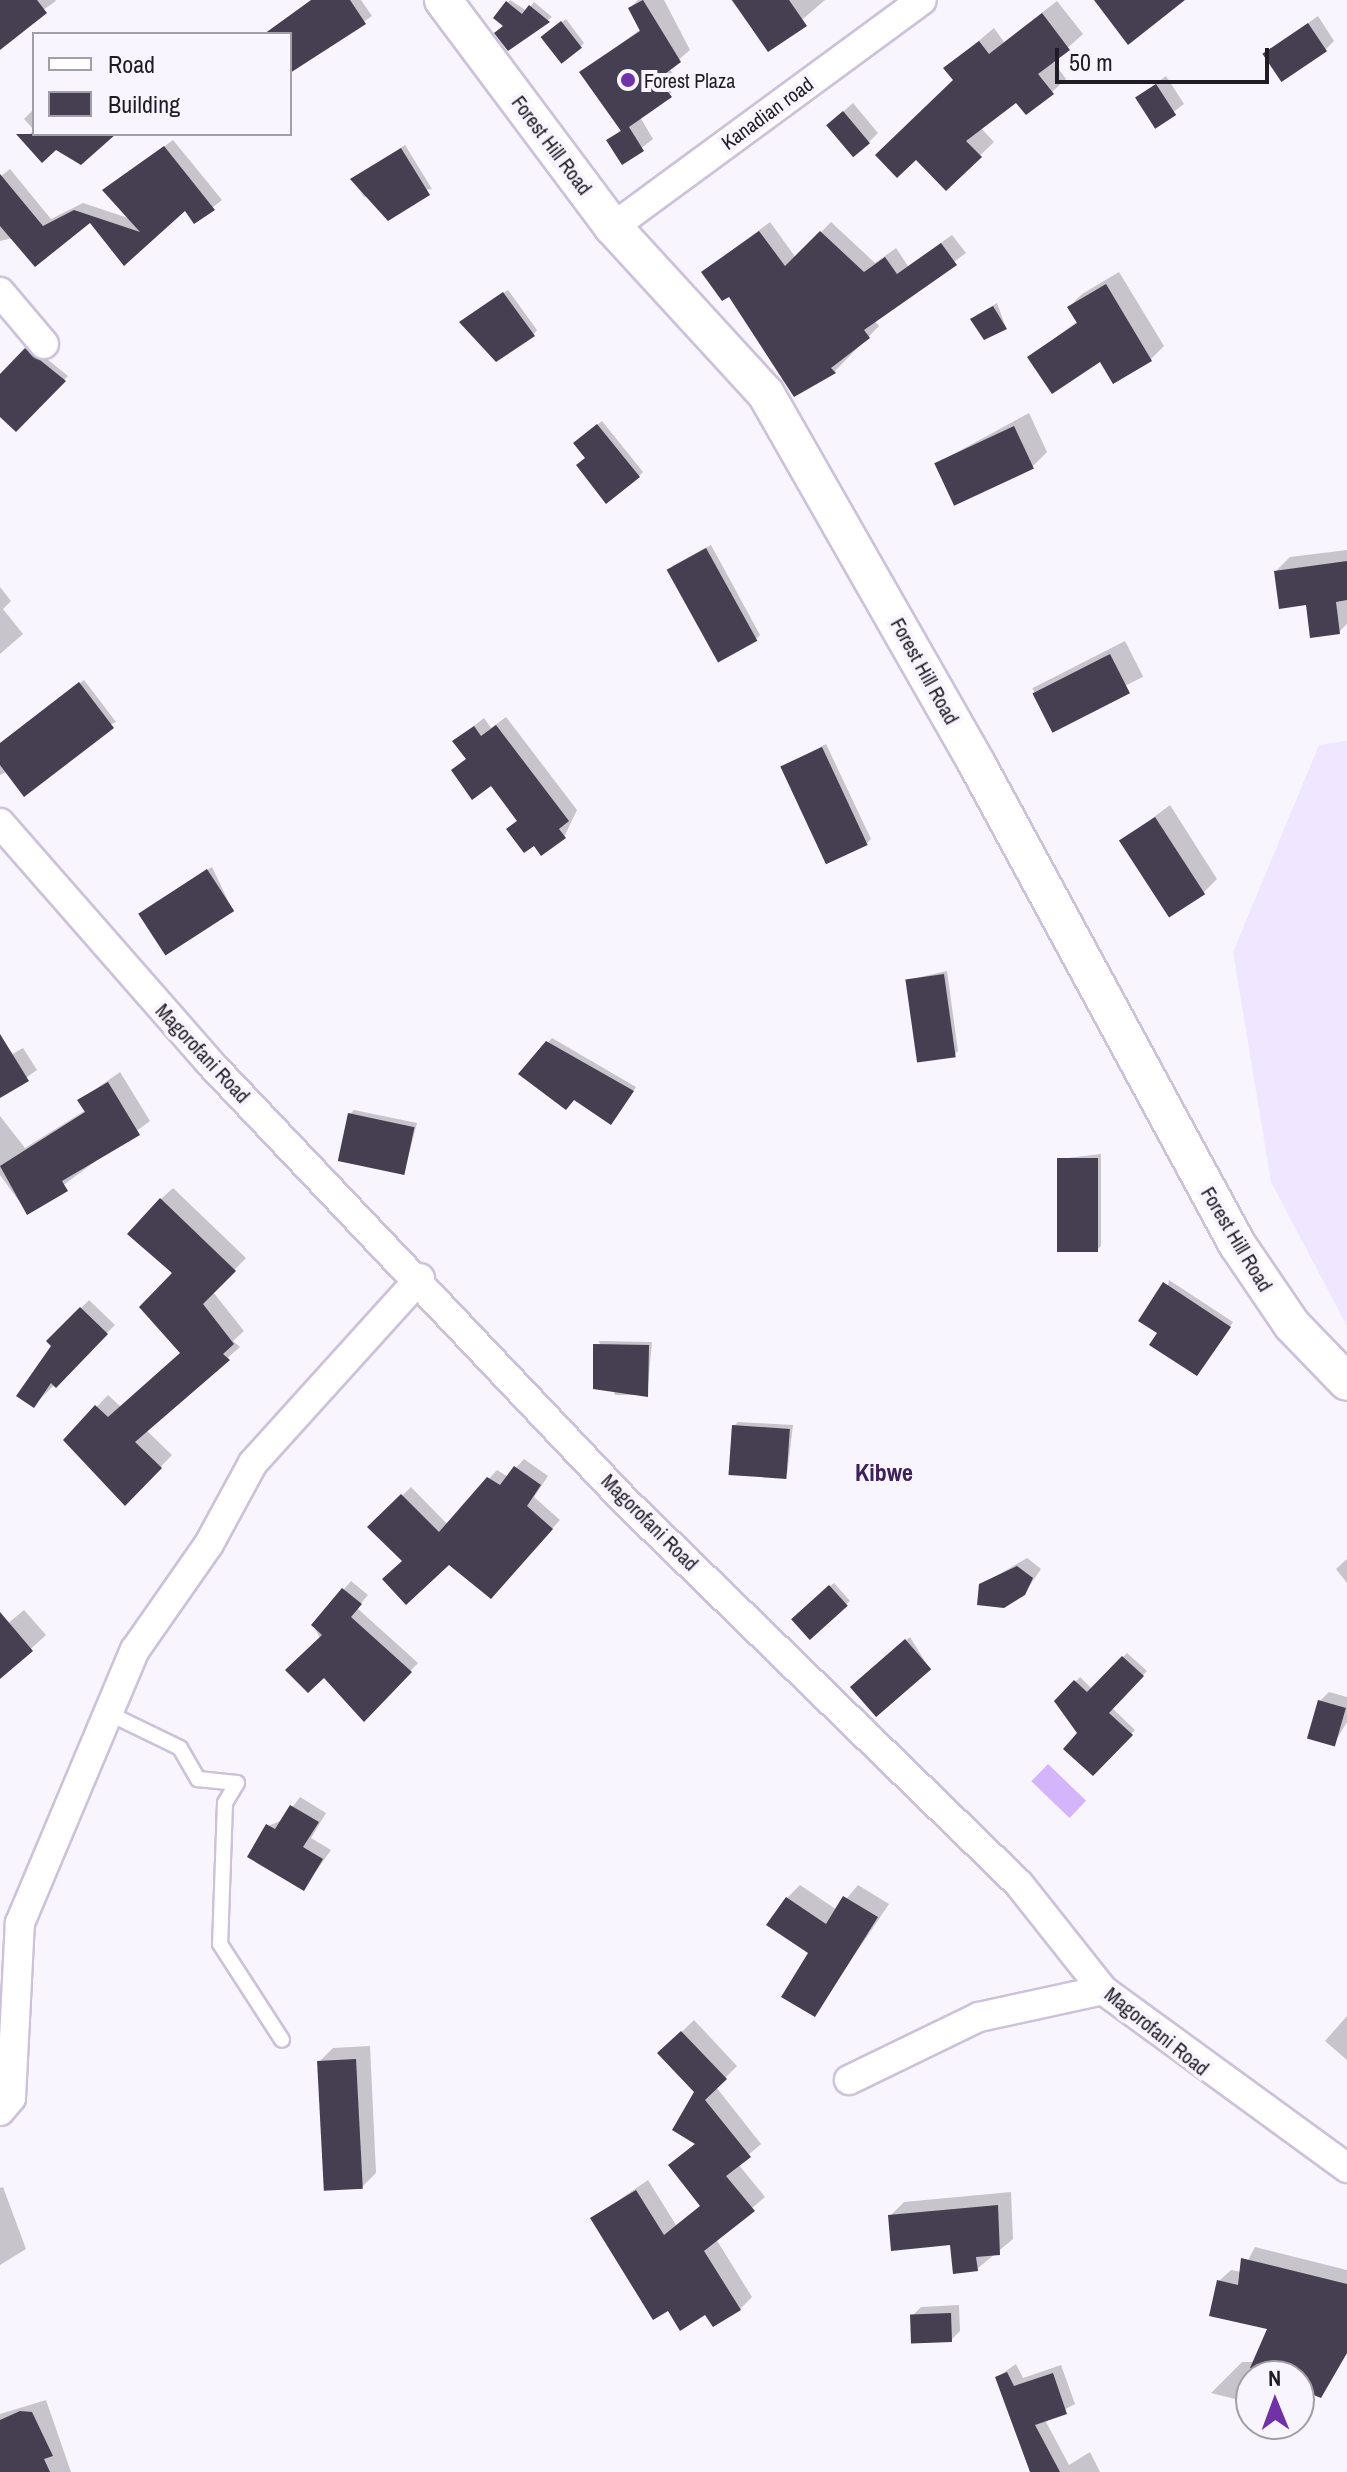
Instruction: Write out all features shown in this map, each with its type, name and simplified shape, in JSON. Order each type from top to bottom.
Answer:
[{"type":"street","name":"Forest Hill Road","points":[[443,0],[613,227],[766,394],[977,764],[1237,1244],[1292,1325],[1347,1382]]},
{"type":"street","name":"Kanadian road","points":[[613,227],[922,0]]},
{"type":"street","points":[[0,292],[44,344]]},
{"type":"street","name":"Magorofani Road","points":[[0,823],[209,1062],[420,1278],[625,1501],[1019,1884],[1103,1990],[1347,2168]]},
{"type":"street","points":[[0,2111],[11,2098],[20,1923],[135,1650],[209,1544],[253,1463],[420,1278]]},
{"type":"street","points":[[849,2080],[979,2017],[1103,1990]]},
{"type":"lane","points":[[110,1714],[180,1748],[198,1779],[237,1783],[225,1803],[219,1941],[282,2040]]},
{"type":"shaded area","points":[[1347,741],[1347,1326],[1271,1182],[1233,952],[1319,745]]},
{"type":"shaded area","points":[[1048,1764],[1086,1801],[1069,1818],[1031,1781]]},
{"type":"building","points":[[0,0],[37,0],[47,13],[0,50]]},
{"type":"building","points":[[311,0],[350,0],[366,24],[292,72],[292,32],[267,32]]},
{"type":"building","points":[[643,0],[681,62],[658,79],[672,97],[629,127],[644,151],[622,165],[606,140],[621,131],[579,72],[640,31],[628,8]]},
{"type":"building","points":[[732,0],[789,0],[807,26],[768,52]]},
{"type":"building","points":[[1094,0],[1185,0],[1128,45]]},
{"type":"building","points":[[506,1],[522,14],[529,5],[550,22],[508,51],[494,33],[503,26],[493,18]]},
{"type":"building","points":[[1042,13],[1070,50],[1038,74],[1054,94],[1026,115],[1016,103],[966,141],[982,157],[946,191],[916,160],[897,178],[875,155],[953,80],[943,68],[979,41],[989,54]]},
{"type":"building","points":[[561,21],[582,48],[561,64],[541,37]]},
{"type":"building","points":[[1308,23],[1327,51],[1281,82],[1262,54]]},
{"type":"building","points":[[1156,84],[1176,115],[1155,129],[1135,98]]},
{"type":"building","points":[[843,111],[870,143],[853,157],[826,125]]},
{"type":"building","points":[[16,134],[114,136],[81,165],[56,150],[42,163]]},
{"type":"building","points":[[164,146],[215,210],[194,224],[185,211],[124,266],[90,223],[35,267],[0,226],[0,174],[43,226],[74,210],[140,232],[102,190]]},
{"type":"building","points":[[401,148],[430,195],[388,221],[350,179]]},
{"type":"building","points":[[759,231],[785,266],[820,231],[864,272],[885,257],[897,274],[941,243],[957,265],[864,330],[870,338],[831,368],[836,373],[794,397],[729,297],[722,301],[701,272]]},
{"type":"building","points":[[1106,284],[1152,361],[1113,384],[1100,362],[1052,394],[1027,357],[1077,323],[1067,307]]},
{"type":"building","points":[[503,292],[535,336],[496,362],[459,322]]},
{"type":"building","points":[[993,306],[1007,329],[984,340],[970,319]]},
{"type":"building","points":[[25,348],[66,381],[16,432],[0,417],[0,374]]},
{"type":"building","points":[[597,424],[640,477],[606,504],[576,465],[585,458],[573,443]]},
{"type":"building","points":[[1014,426],[1034,469],[954,506],[934,463]]},
{"type":"building","points":[[706,548],[757,641],[718,663],[667,570]]},
{"type":"building","points":[[1347,561],[1347,600],[1336,602],[1340,634],[1310,638],[1306,605],[1279,609],[1274,571]]},
{"type":"building","points":[[1110,654],[1130,693],[1052,733],[1032,693]]},
{"type":"building","points":[[79,682],[114,728],[24,797],[0,765],[0,743]]},
{"type":"building","points":[[496,725],[569,821],[559,829],[566,838],[541,856],[534,846],[524,853],[506,829],[517,821],[491,786],[472,800],[451,770],[466,759],[452,741],[474,726],[481,736]]},
{"type":"building","points":[[822,747],[868,845],[826,864],[780,766]]},
{"type":"building","points":[[1155,817],[1205,894],[1169,918],[1119,840]]},
{"type":"building","points":[[207,869],[234,911],[165,956],[138,914]]},
{"type":"building","points":[[944,974],[956,1057],[917,1063],[905,979]]},
{"type":"building","points":[[0,1034],[29,1081],[0,1098]]},
{"type":"building","points":[[546,1041],[634,1091],[611,1125],[574,1100],[566,1110],[518,1074]]},
{"type":"building","points":[[108,1082],[140,1135],[62,1181],[68,1191],[27,1215],[0,1166],[85,1112],[77,1100]]},
{"type":"building","points":[[348,1113],[415,1127],[404,1175],[338,1161]]},
{"type":"building","points":[[1057,1158],[1098,1158],[1098,1252],[1057,1252]]},
{"type":"building","points":[[160,1198],[236,1271],[203,1304],[234,1344],[223,1354],[230,1360],[135,1442],[162,1468],[125,1506],[63,1440],[95,1405],[108,1417],[180,1353],[139,1307],[172,1273],[127,1234]]},
{"type":"building","points":[[1163,1282],[1231,1327],[1197,1376],[1149,1345],[1157,1333],[1138,1321]]},
{"type":"building","points":[[80,1307],[108,1334],[56,1388],[51,1383],[34,1408],[16,1396],[51,1346],[46,1341]]},
{"type":"building","points":[[593,1344],[649,1345],[648,1397],[593,1389]]},
{"type":"building","points":[[732,1425],[790,1429],[786,1479],[729,1475]]},
{"type":"building","points":[[514,1466],[541,1485],[527,1506],[553,1529],[491,1599],[449,1565],[406,1605],[382,1579],[402,1561],[367,1527],[401,1494],[439,1532],[487,1477],[500,1485]]},
{"type":"building","points":[[1017,1566],[1033,1578],[1025,1595],[1004,1608],[977,1605],[979,1584]]},
{"type":"building","points":[[829,1585],[848,1606],[810,1640],[791,1619]]},
{"type":"building","points":[[342,1588],[362,1604],[351,1617],[412,1672],[364,1722],[324,1678],[308,1693],[285,1670],[322,1635],[311,1625]]},
{"type":"building","points":[[0,1612],[33,1651],[0,1679]]},
{"type":"building","points":[[905,1639],[931,1669],[876,1717],[850,1687]]},
{"type":"building","points":[[1122,1656],[1144,1676],[1109,1713],[1133,1735],[1093,1776],[1063,1749],[1077,1733],[1054,1701],[1074,1680],[1087,1692]]},
{"type":"building","points":[[1318,1700],[1346,1708],[1335,1746],[1307,1738]]},
{"type":"building","points":[[290,1805],[319,1822],[303,1847],[323,1859],[304,1891],[247,1857],[266,1824],[275,1829]]},
{"type":"building","points":[[843,1896],[878,1917],[815,2017],[781,1997],[808,1953],[766,1925],[786,1897],[826,1924]]},
{"type":"building","points":[[681,2031],[727,2079],[705,2100],[751,2157],[726,2176],[755,2211],[704,2251],[741,2310],[713,2327],[705,2315],[680,2331],[668,2311],[653,2320],[590,2218],[636,2190],[664,2235],[700,2206],[668,2165],[695,2144],[672,2130],[694,2092],[657,2053]]},
{"type":"building","points":[[356,2059],[363,2189],[324,2191],[317,2061]]},
{"type":"building","points":[[998,2205],[1000,2255],[976,2257],[978,2271],[953,2274],[950,2245],[891,2251],[888,2215]]},
{"type":"building","points":[[1241,2258],[1347,2284],[1347,2353],[1321,2398],[1315,2396],[1315,2360],[1253,2360],[1267,2329],[1209,2316],[1217,2280],[1238,2285]]},
{"type":"building","points":[[951,2313],[952,2342],[911,2343],[910,2314]]},
{"type":"building","points":[[1007,2372],[1014,2386],[1053,2373],[1067,2414],[1035,2425],[1060,2472],[1030,2472],[995,2377]]},
{"type":"building","points":[[20,2411],[32,2412],[53,2456],[44,2459],[50,2472],[0,2472],[0,2420]]},
{"type":"place","name":"Forest Plaza","points":[[628,80]]},
{"type":"district","name":"Kibwe","points":[[884,1473]]}]
